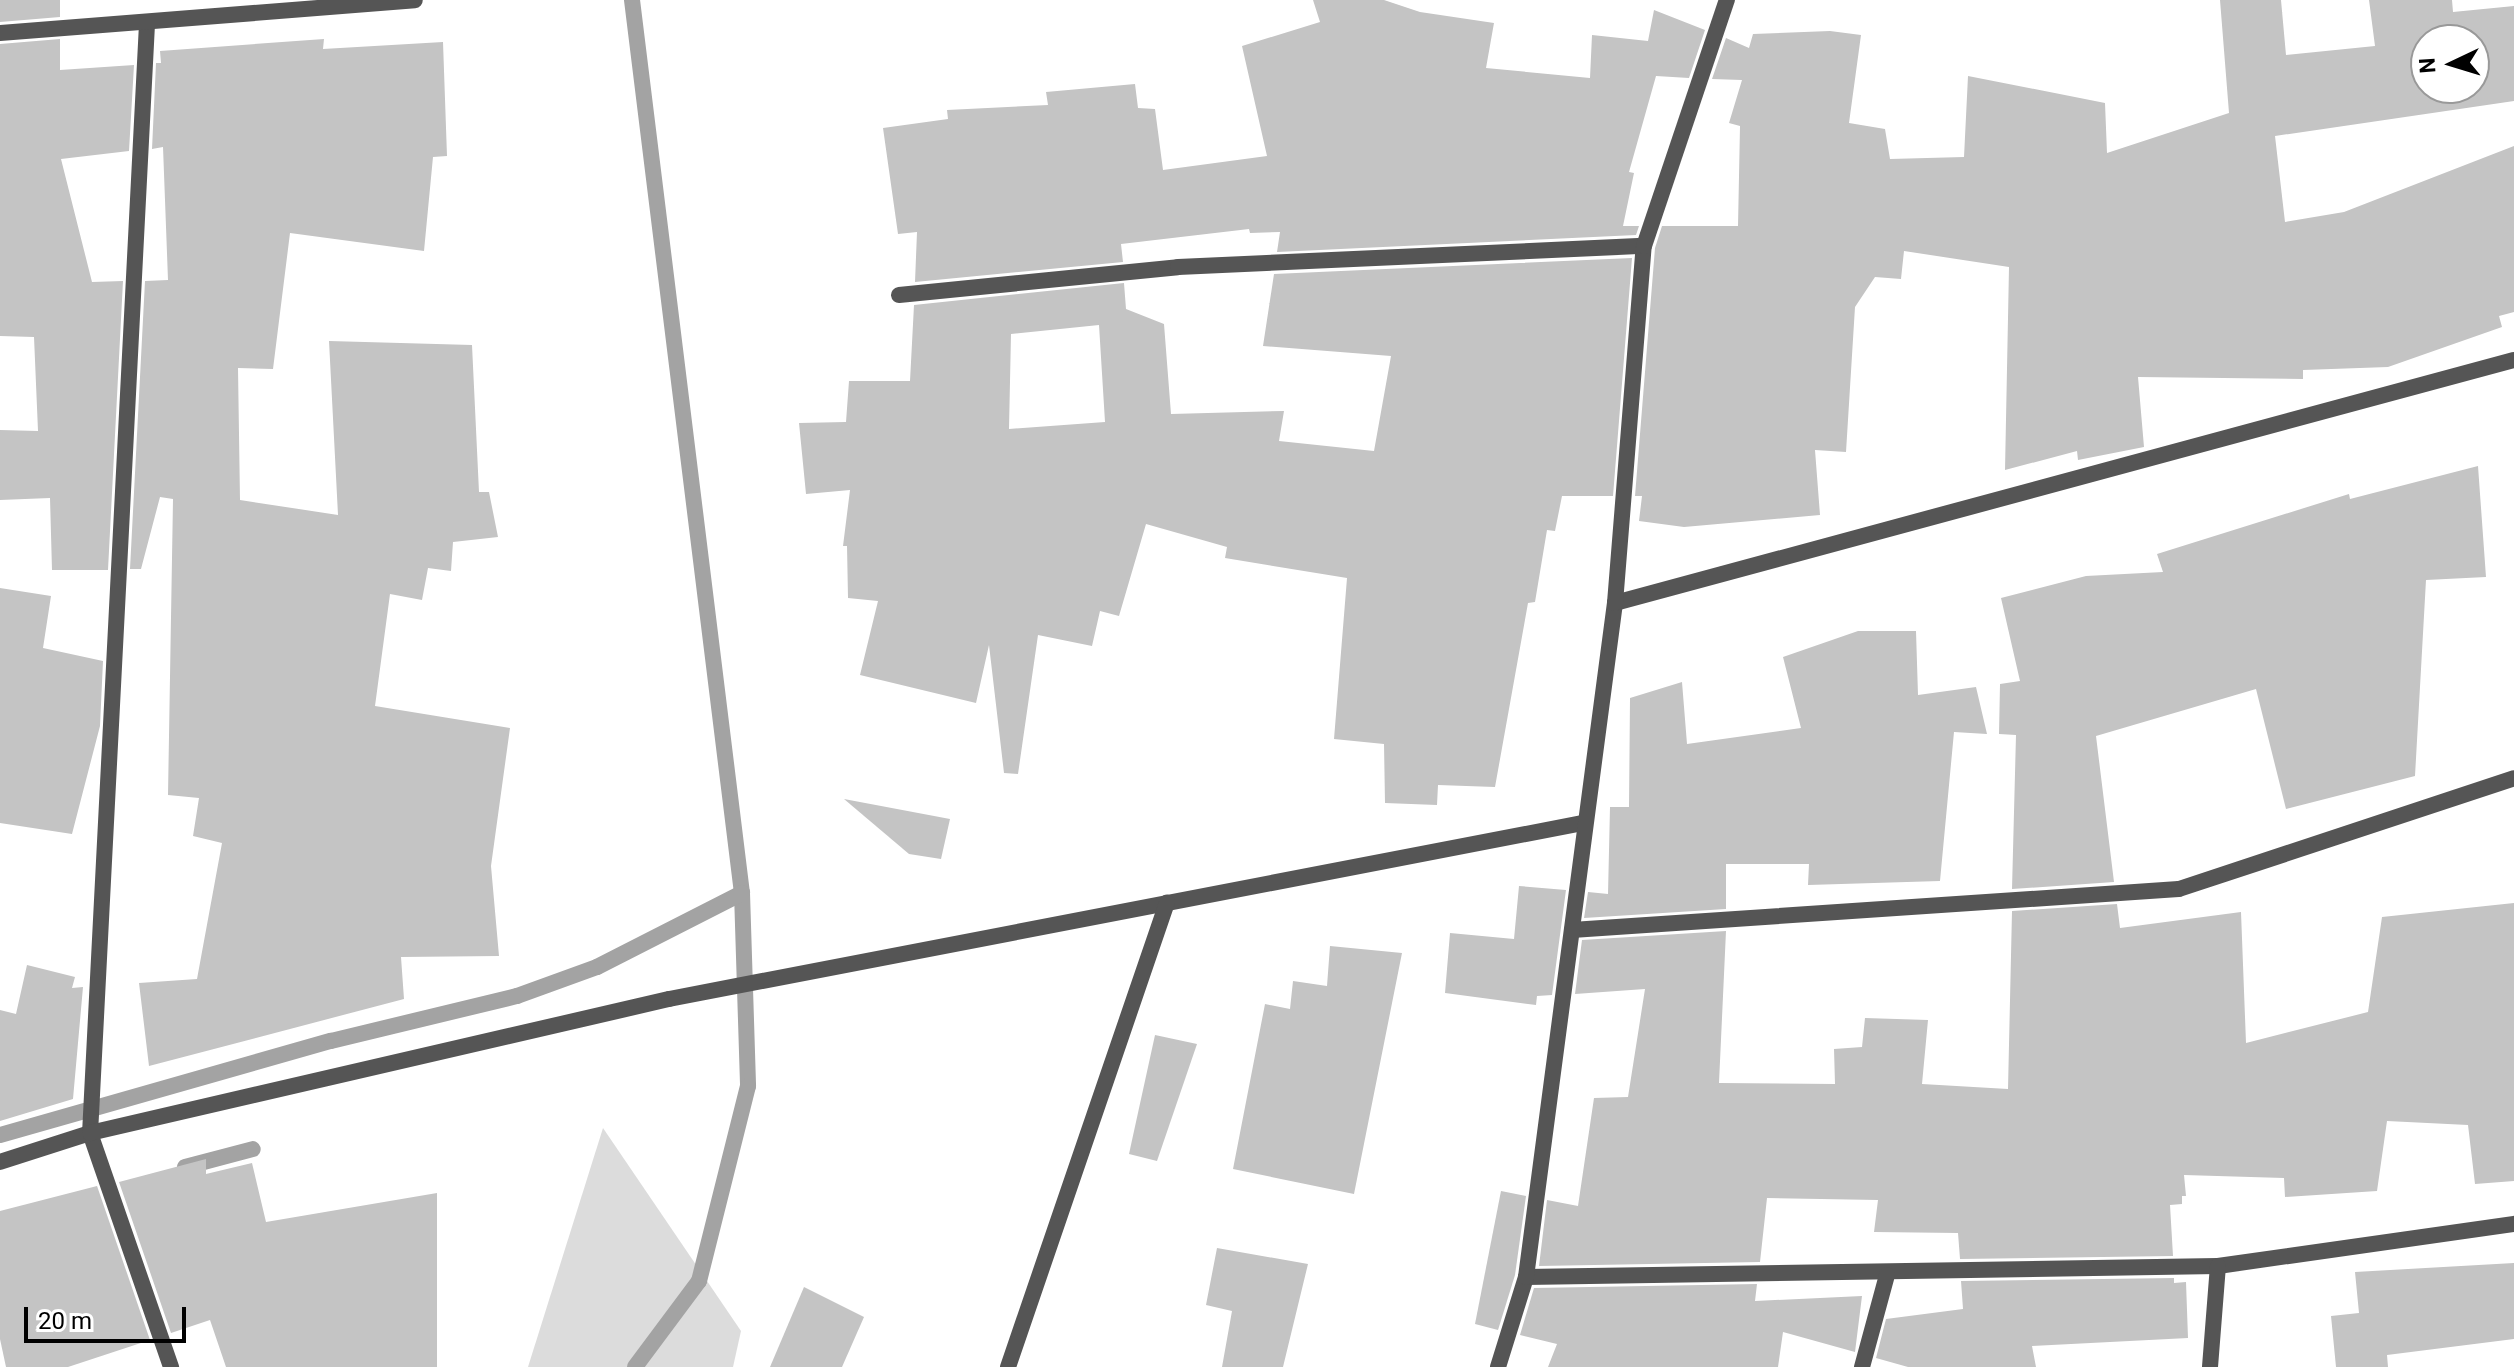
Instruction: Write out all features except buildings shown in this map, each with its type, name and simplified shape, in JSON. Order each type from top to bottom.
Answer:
[{"type":"street","points":[[0,33],[147,24],[415,0]]},
{"type":"street","points":[[1498,1367],[1526,1277],[1572,930],[1583,823],[1615,603],[1644,246],[1727,0]]},
{"type":"street","points":[[147,24],[90,1133],[171,1367]]},
{"type":"street","points":[[899,295],[1178,267],[1644,246]]},
{"type":"street","points":[[1615,603],[2514,360]]},
{"type":"street","points":[[1572,930],[2179,889],[2514,778]]},
{"type":"street","points":[[0,1162],[90,1133],[669,999],[858,960],[1583,823]]},
{"type":"street","points":[[1008,1367],[1167,902]]},
{"type":"street","points":[[1526,1277],[1887,1275],[2218,1266],[2514,1224]]},
{"type":"street","points":[[2210,1367],[2218,1266]]},
{"type":"street","points":[[1862,1367],[1887,1275]]},
{"type":"shaded area","points":[[603,1128],[741,1331],[733,1367],[528,1367]]},
{"type":"waterway","points":[[632,0],[742,893],[748,1086],[699,1281],[635,1367]]},
{"type":"waterway","points":[[0,1135],[331,1041],[517,996],[597,967],[742,893]]},
{"type":"waterway","points":[[185,1167],[253,1149]]}]
